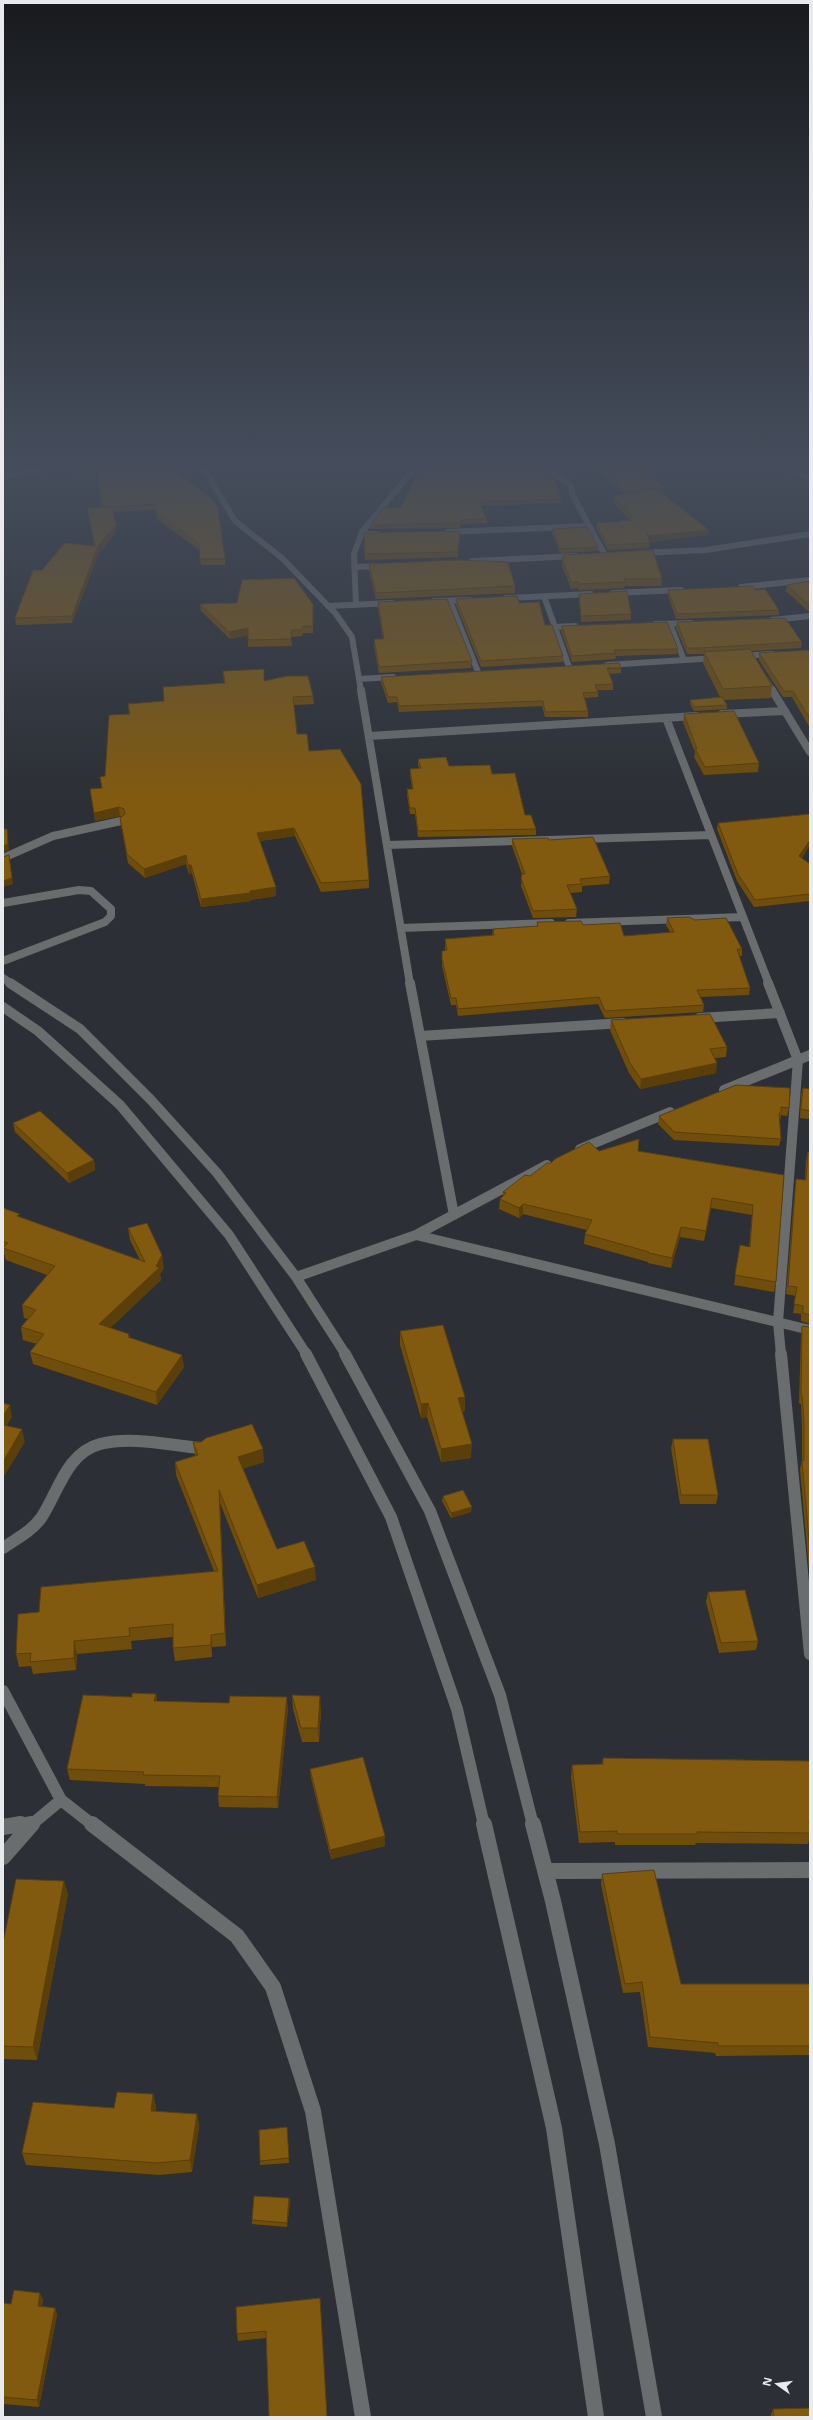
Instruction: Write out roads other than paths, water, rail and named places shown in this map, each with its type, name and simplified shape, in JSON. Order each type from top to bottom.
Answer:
[{"type":"street","points":[[296,573],[344,624],[352,637],[420,1036],[454,1215]]},
{"type":"street","points":[[354,573],[356,605]]},
{"type":"street","points":[[734,588],[810,580]]},
{"type":"street","points":[[607,594],[686,590]]},
{"type":"street","points":[[497,599],[599,594]]},
{"type":"street","points":[[544,596],[569,667]]},
{"type":"street","points":[[427,602],[474,600]]},
{"type":"street","points":[[450,601],[478,672]]},
{"type":"street","points":[[328,606],[404,603]]},
{"type":"street","points":[[761,620],[810,616]]},
{"type":"street","points":[[647,624],[701,622]]},
{"type":"street","points":[[670,624],[684,660]]},
{"type":"street","points":[[555,627],[585,626]]},
{"type":"street","points":[[600,665],[725,657],[753,659],[780,654]]},
{"type":"street","points":[[561,667],[577,666]]},
{"type":"street","points":[[470,672],[485,672]]},
{"type":"street","points":[[762,674],[810,752]]},
{"type":"street","points":[[359,679],[399,676]]},
{"type":"street","points":[[714,715],[785,711]]},
{"type":"street","points":[[369,736],[706,715]]},
{"type":"street","points":[[666,718],[711,825],[711,835],[798,1060],[778,1322],[810,1654]]},
{"type":"street","points":[[3,858],[53,836],[121,821]]},
{"type":"street","points":[[387,845],[711,835]]},
{"type":"street","points":[[3,903],[79,890],[91,891],[111,909],[111,916],[105,922],[3,961]]},
{"type":"street","points":[[401,928],[743,917]]},
{"type":"street","points":[[3,978],[80,1029],[151,1100],[217,1173],[296,1277],[348,1358],[430,1511],[500,1695],[545,1871],[607,2144],[654,2417]]},
{"type":"street","points":[[3,1007],[38,1030],[120,1104],[190,1186],[229,1236],[315,1367],[391,1517],[457,1709],[554,2128],[596,2417]]},
{"type":"street","points":[[686,1019],[780,1013]]},
{"type":"street","points":[[420,1036],[631,1022]]},
{"type":"street","points":[[712,1095],[810,1055]]},
{"type":"street","points":[[569,1154],[683,1107]]},
{"type":"street","points":[[296,1277],[416,1235],[555,1161]]},
{"type":"street","points":[[416,1235],[810,1330]]},
{"type":"street","points":[[3,1548],[28,1532],[41,1519],[67,1468],[84,1451],[99,1444],[115,1442],[200,1448]]},
{"type":"street","points":[[3,1691],[61,1800],[237,1936],[274,1987],[313,2112],[363,2417]]},
{"type":"street","points":[[3,1857],[13,1842],[32,1822],[61,1800]]},
{"type":"street","points":[[3,1827],[32,1822]]},
{"type":"street","points":[[545,1871],[810,1870]]}]
